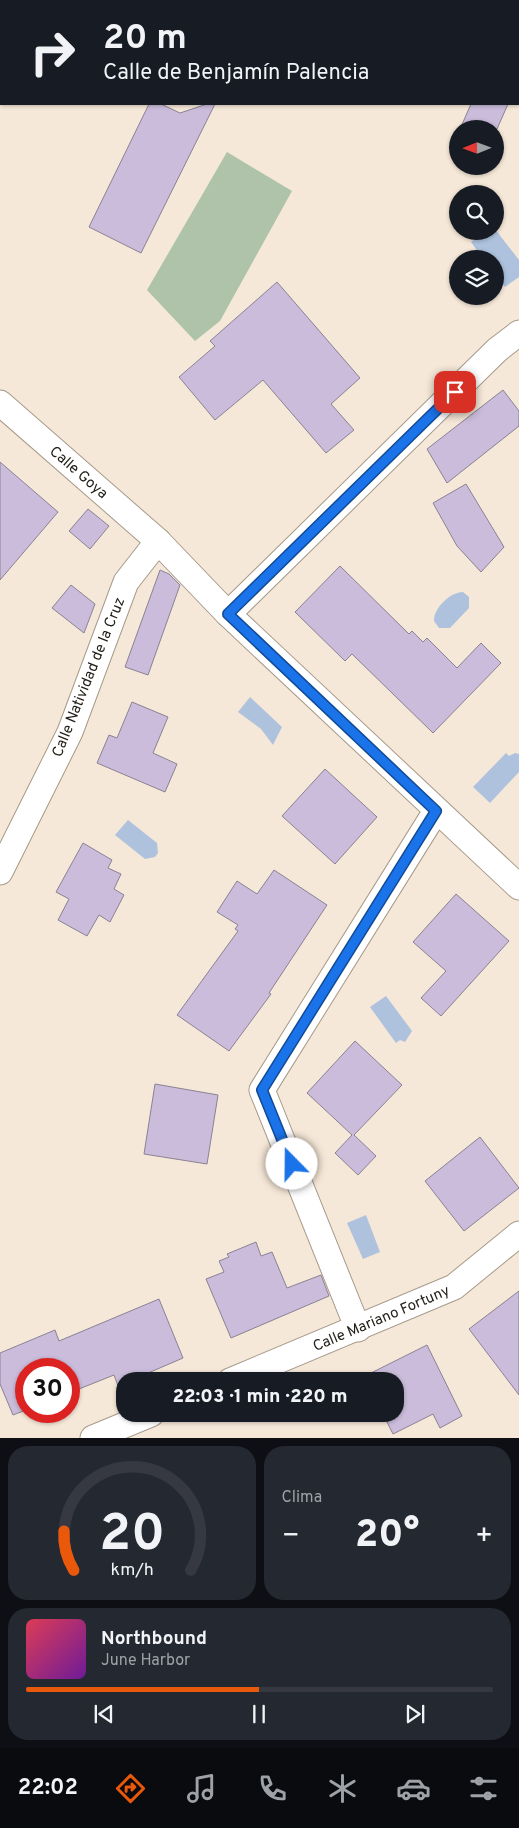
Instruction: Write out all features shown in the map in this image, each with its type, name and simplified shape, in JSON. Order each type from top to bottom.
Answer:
[{"type":"street","points":[[228,614],[497,350],[519,333]]},
{"type":"street","name":"Calle Goya","points":[[0,403],[158,541],[228,614],[519,887]]},
{"type":"street","name":"Calle Natividad de la Cruz","points":[[0,871],[70,732],[126,582],[158,541]]},
{"type":"street","points":[[358,1328],[262,1090],[436,811]]},
{"type":"street","name":"Calle Mariano Fortuny","points":[[252,1372],[454,1287],[519,1234]]},
{"type":"street","points":[[92,1438],[131,1422]]},
{"type":"green space","points":[[227,152],[292,191],[220,321],[195,341],[147,290]]},
{"type":"water","points":[[474,240],[504,240],[519,260],[519,277],[505,287],[504,250],[477,250],[471,242]]},
{"type":"water","points":[[463,592],[469,597],[469,608],[450,628],[439,628],[434,621],[436,611],[448,598]]},
{"type":"water","points":[[250,697],[282,727],[273,745],[261,729],[238,712]]},
{"type":"water","points":[[506,753],[509,756],[515,753],[519,754],[519,772],[490,803],[473,787]]},
{"type":"water","points":[[128,820],[157,843],[158,853],[155,857],[145,859],[115,835]]},
{"type":"water","points":[[386,996],[412,1031],[405,1042],[400,1040],[396,1043],[370,1007]]},
{"type":"water","points":[[366,1215],[380,1252],[363,1259],[347,1223]]},
{"type":"building","points":[[149,105],[163,105],[180,113],[204,105],[215,105],[141,253],[89,227]]},
{"type":"building","points":[[471,105],[508,105],[501,120],[464,120]]},
{"type":"building","points":[[277,282],[360,378],[331,404],[354,430],[326,453],[263,380],[215,420],[179,377],[215,346],[210,341]]},
{"type":"building","points":[[503,390],[519,411],[519,426],[447,483],[427,449]]},
{"type":"building","points":[[0,462],[58,512],[0,580]]},
{"type":"building","points":[[466,484],[504,547],[481,572],[457,546],[433,503]]},
{"type":"building","points":[[88,509],[109,526],[90,549],[69,531]]},
{"type":"building","points":[[340,566],[409,634],[412,631],[423,642],[427,638],[457,668],[481,643],[501,663],[433,733],[352,654],[345,661],[295,612]]},
{"type":"building","points":[[160,570],[169,574],[180,585],[148,675],[125,667]]},
{"type":"building","points":[[71,585],[95,604],[84,633],[52,608]]},
{"type":"building","points":[[132,702],[168,717],[153,753],[177,764],[165,792],[97,763],[109,735],[117,738]]},
{"type":"building","points":[[325,769],[377,817],[335,864],[282,816]]},
{"type":"building","points":[[83,843],[112,860],[108,868],[121,874],[114,889],[124,895],[110,922],[99,915],[87,936],[58,920],[69,899],[56,892]]},
{"type":"building","points":[[274,870],[327,905],[269,993],[271,994],[229,1051],[177,1015],[238,931],[235,929],[238,925],[217,912],[237,881],[257,894]]},
{"type":"building","points":[[456,894],[509,941],[441,1016],[421,998],[446,971],[413,942]]},
{"type":"building","points":[[355,1041],[402,1085],[354,1135],[376,1156],[358,1175],[335,1153],[352,1135],[307,1093]]},
{"type":"building","points":[[155,1084],[218,1095],[207,1164],[144,1154]]},
{"type":"building","points":[[480,1137],[519,1188],[464,1231],[425,1181]]},
{"type":"building","points":[[256,1242],[261,1256],[272,1252],[287,1288],[321,1275],[329,1296],[231,1338],[206,1279],[224,1272],[219,1261],[229,1257],[227,1254]]},
{"type":"building","points":[[519,1291],[519,1395],[469,1329]]},
{"type":"building","points":[[159,1299],[183,1358],[150,1372],[116,1372],[116,1380],[114,1375],[80,1389],[80,1358],[15,1358],[15,1414],[13,1415],[0,1384],[0,1353],[55,1330],[59,1341]]},
{"type":"building","points":[[427,1345],[462,1416],[440,1428],[433,1414],[393,1434],[387,1422],[404,1422],[404,1372],[373,1372]]},
{"type":"route","points":[[292,1164],[262,1090],[436,811],[228,614],[455,392]]}]
